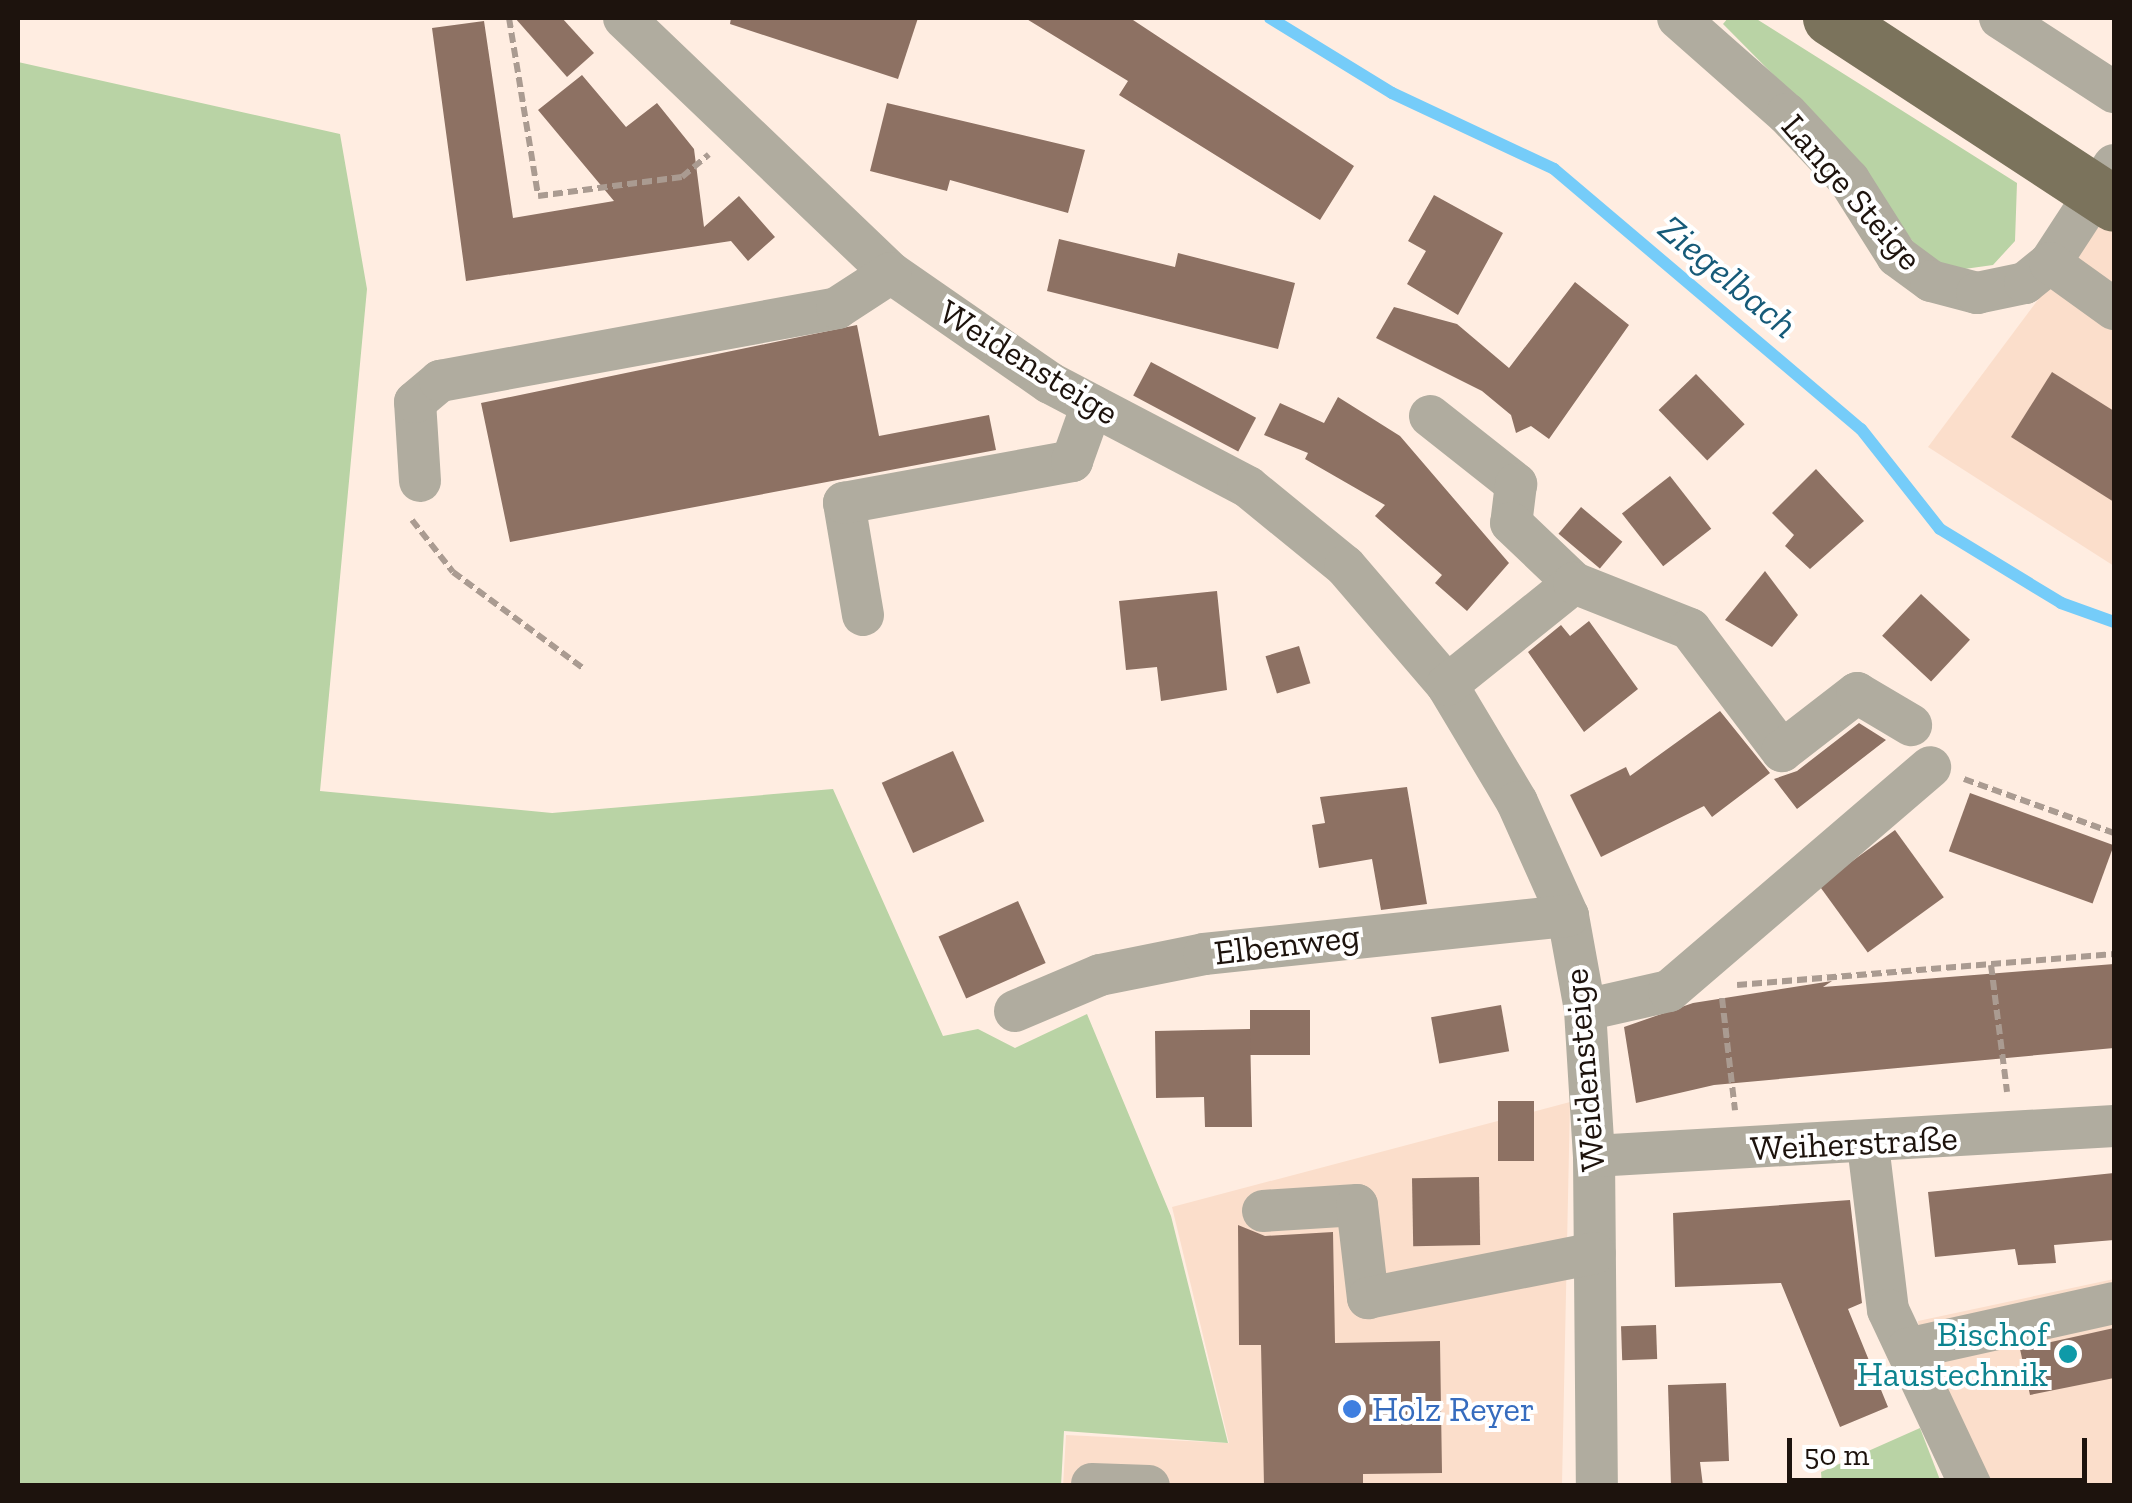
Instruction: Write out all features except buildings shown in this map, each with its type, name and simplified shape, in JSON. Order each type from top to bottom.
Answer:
[{"type":"main road","points":[[1830,18],[2109,187]]},
{"type":"street","name":"Weidensteige","points":[[624,18],[736,130],[891,272],[1092,405],[1248,487],[1345,566],[1447,685],[1517,802],[1568,916],[1585,1010],[1594,1156],[1597,1486]]},
{"type":"street","name":"Lange Steige","points":[[1678,18],[1787,114],[1849,180],[1897,256],[1931,281],[1977,292],[2025,283],[2050,263]]},
{"type":"street","points":[[2000,18],[2114,92]]},
{"type":"street","points":[[2109,187],[2050,263],[2114,309]]},
{"type":"street","points":[[420,481],[415,402],[440,381],[836,308],[891,272]]},
{"type":"street","points":[[862,615],[844,503],[1072,461],[1092,405]]},
{"type":"street","points":[[1430,416],[1516,484],[1511,523],[1574,583],[1690,629],[1782,751],[1857,693],[1911,725]]},
{"type":"street","points":[[1447,685],[1574,583]]},
{"type":"street","points":[[1585,1010],[1669,991],[1930,767]]},
{"type":"street","name":"Elbenweg","points":[[1015,1011],[1100,975],[1204,954],[1568,916]]},
{"type":"street","name":"Weiherstraße","points":[[1594,1156],[1868,1145],[2114,1126]]},
{"type":"street","points":[[1868,1145],[1888,1310],[1970,1486]]},
{"type":"street","points":[[1263,1211],[1357,1205],[1368,1298],[1596,1253]]},
{"type":"street","points":[[1906,1349],[2114,1303]]},
{"type":"street","points":[[1092,1484],[1149,1486]]},
{"type":"path","points":[[510,18],[538,196],[682,177],[736,130]]},
{"type":"path","points":[[420,481],[394,485],[398,503],[453,572],[584,669]]},
{"type":"path","points":[[1930,767],[2114,833]]},
{"type":"path","points":[[1740,1150],[1720,987],[2114,954]]},
{"type":"path","points":[[1991,965],[2012,1133]]},
{"type":"shaded area","points":[[2114,198],[2114,566],[1928,447]]},
{"type":"shaded area","points":[[1570,1102],[1562,1485],[1063,1486],[1066,1435],[1229,1443],[1172,1207]]},
{"type":"shaded area","points":[[2114,1279],[2114,1485],[1947,1485],[1925,1431],[1918,1321]]},
{"type":"green space","points":[[1728,18],[1755,18],[2017,183],[2015,241],[1993,265],[1950,271],[1920,251],[1831,133],[1723,24]]},
{"type":"green space","points":[[18,62],[340,134],[367,289],[320,791],[552,813],[833,789],[943,1036],[978,1029],[1015,1048],[1087,1014],[1171,1216],[1228,1443],[1064,1431],[1061,1486],[18,1485]]},
{"type":"green space","points":[[1920,1428],[1942,1485],[1822,1485],[1821,1472]]},
{"type":"waterway","name":"Ziegelbach","points":[[1270,18],[1392,93],[1554,169],[1861,429],[1940,529],[2061,603],[2114,622]]},
{"type":"place","name":"Bischof Haustechnik","points":[[2068,1354]]},
{"type":"place","name":"Holz Reyer","points":[[1352,1409]]}]
